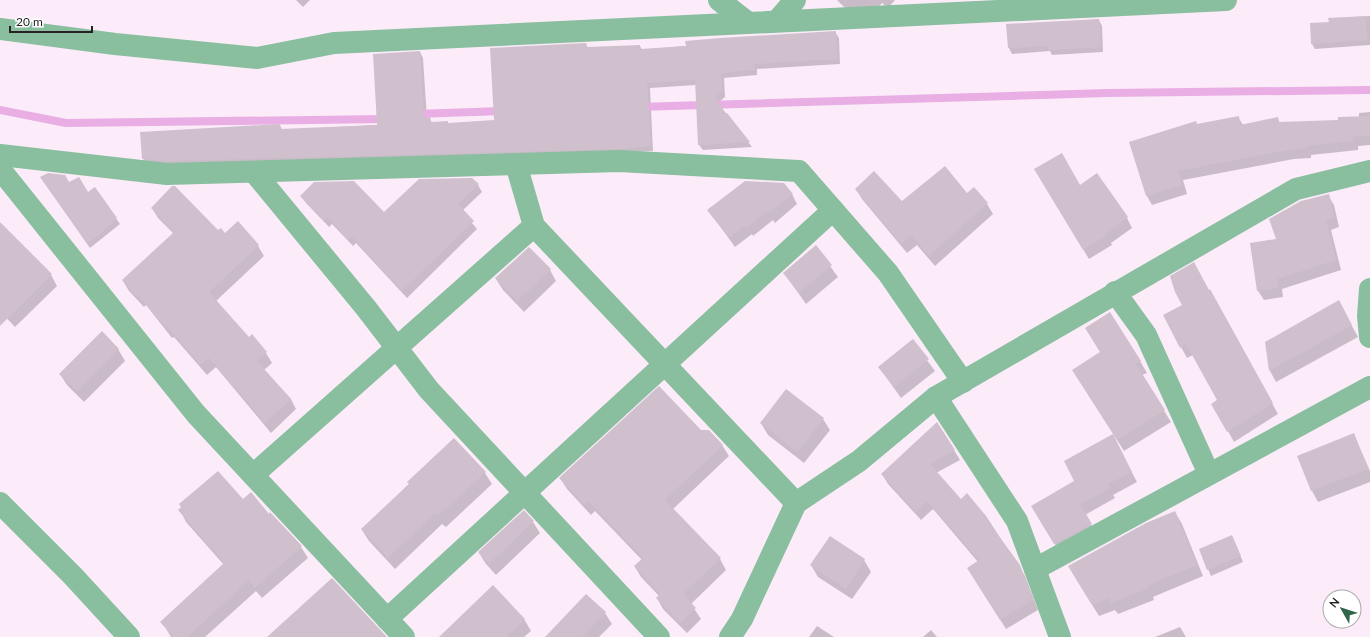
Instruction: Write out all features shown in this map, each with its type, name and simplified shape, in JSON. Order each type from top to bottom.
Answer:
[{"type":"street","points":[[719,0],[747,22]]},
{"type":"street","points":[[777,21],[795,0]]},
{"type":"street","points":[[0,29],[115,44],[257,58],[334,43],[777,21],[1018,5],[1226,0]]},
{"type":"street","points":[[0,155],[167,174],[619,160],[799,171],[888,273],[963,382]]},
{"type":"street","points":[[516,164],[534,226],[796,503]]},
{"type":"street","points":[[0,168],[196,414],[404,637]]},
{"type":"street","points":[[730,637],[742,619],[796,503],[860,461],[936,397],[1115,292],[1296,189],[1370,171]]},
{"type":"street","points":[[254,172],[366,308],[429,390],[659,637]]},
{"type":"street","points":[[387,619],[834,210]]},
{"type":"street","points":[[253,474],[534,226]]},
{"type":"street","points":[[1370,289],[1368,316],[1370,337]]},
{"type":"street","points":[[1115,292],[1146,335],[1209,474]]},
{"type":"street","points":[[1035,569],[1370,387]]},
{"type":"street","points":[[936,397],[1017,521],[1060,637]]},
{"type":"street","points":[[0,503],[73,576],[129,637]]},
{"type":"building","points":[[1366,16],[1367,40],[1311,44],[1310,23],[1329,22],[1328,18]]},
{"type":"building","points":[[1099,19],[1101,47],[1048,50],[1048,46],[1008,48],[1006,24]]},
{"type":"building","points":[[836,31],[837,59],[754,64],[755,70],[721,73],[722,91],[715,98],[723,108],[723,114],[727,113],[750,142],[698,145],[695,80],[647,83],[651,146],[621,149],[168,161],[142,159],[140,132],[280,124],[280,129],[377,125],[373,54],[420,51],[424,118],[430,117],[431,122],[448,121],[448,123],[494,120],[490,48],[586,43],[587,47],[640,45],[640,49],[686,46],[685,41]]},
{"type":"building","points":[[1239,116],[1240,125],[1278,117],[1279,122],[1338,120],[1338,117],[1370,116],[1370,136],[1353,137],[1353,141],[1306,146],[1307,148],[1288,150],[1178,171],[1182,185],[1146,196],[1129,142],[1196,121],[1197,124]]},
{"type":"building","points":[[1062,153],[1080,185],[1097,173],[1128,217],[1106,233],[1107,235],[1083,250],[1034,169]]},
{"type":"building","points":[[945,166],[967,193],[974,187],[988,203],[929,256],[911,235],[901,244],[855,189],[874,171],[902,201]]},
{"type":"building","points":[[48,173],[65,175],[69,182],[79,177],[88,192],[95,187],[117,218],[98,236],[87,243],[40,177]]},
{"type":"building","points":[[472,178],[479,184],[458,204],[474,221],[402,291],[352,237],[348,240],[328,217],[324,221],[300,196],[314,182],[354,181],[384,212],[419,179]]},
{"type":"building","points":[[745,181],[784,183],[793,194],[769,213],[767,211],[747,227],[745,225],[729,238],[707,210]]},
{"type":"building","points":[[172,186],[175,186],[218,230],[221,228],[225,233],[238,221],[259,245],[209,292],[249,337],[252,334],[267,352],[257,361],[291,399],[265,423],[209,358],[201,365],[167,327],[166,328],[139,296],[137,297],[122,280],[174,232],[151,208]]},
{"type":"building","points":[[1329,194],[1335,218],[1326,220],[1336,260],[1277,279],[1278,288],[1257,291],[1250,243],[1276,239],[1269,219],[1301,201]]},
{"type":"building","points":[[0,222],[52,274],[0,326]]},
{"type":"building","points":[[816,245],[832,265],[799,293],[783,273]]},
{"type":"building","points":[[529,247],[551,269],[517,301],[495,278]]},
{"type":"building","points":[[1194,262],[1273,403],[1227,432],[1211,404],[1217,400],[1186,344],[1180,348],[1163,315],[1182,305],[1175,292],[1170,276]]},
{"type":"building","points":[[1339,300],[1352,325],[1269,371],[1265,342]]},
{"type":"building","points":[[1110,312],[1141,361],[1136,364],[1165,410],[1117,440],[1072,370],[1100,352],[1085,328]]},
{"type":"building","points":[[102,331],[119,349],[77,391],[59,374]]},
{"type":"building","points":[[913,339],[929,359],[894,387],[878,367]]},
{"type":"building","points":[[659,386],[701,430],[709,430],[723,445],[665,500],[721,558],[683,594],[696,608],[680,623],[656,598],[660,594],[634,566],[643,558],[588,501],[585,505],[559,478]]},
{"type":"building","points":[[786,389],[824,418],[797,452],[760,423]]},
{"type":"building","points":[[937,422],[955,450],[930,464],[961,499],[967,493],[986,516],[985,517],[1020,565],[1033,600],[1000,620],[967,568],[979,560],[927,501],[916,512],[881,474]]},
{"type":"building","points":[[1354,433],[1368,469],[1311,491],[1297,456]]},
{"type":"building","points":[[1113,434],[1132,472],[1108,484],[1110,488],[1080,504],[1092,524],[1054,544],[1031,506],[1074,481],[1064,461]]},
{"type":"building","points":[[454,438],[486,472],[438,516],[435,513],[388,558],[361,529],[409,484],[407,482]]},
{"type":"building","points":[[218,471],[243,499],[251,492],[269,514],[270,512],[302,546],[255,588],[249,580],[187,637],[174,637],[160,622],[224,563],[178,510],[181,507],[179,504]]},
{"type":"building","points":[[524,510],[534,521],[489,564],[478,552]]},
{"type":"building","points":[[1175,511],[1197,565],[1148,585],[1149,588],[1111,603],[1109,598],[1092,605],[1068,566],[1146,523]]},
{"type":"building","points":[[1232,535],[1241,556],[1207,570],[1199,549]]},
{"type":"building","points":[[830,536],[865,559],[846,589],[810,565]]},
{"type":"building","points":[[332,578],[387,637],[267,637]]},
{"type":"building","points":[[493,585],[525,619],[506,637],[439,637]]},
{"type":"building","points":[[586,594],[606,612],[582,637],[545,637]]},
{"type":"waterway","points":[[638,107],[1107,93],[1370,90]]},
{"type":"waterway","points":[[0,110],[66,123],[386,119]]},
{"type":"waterway","points":[[415,114],[503,111]]}]
